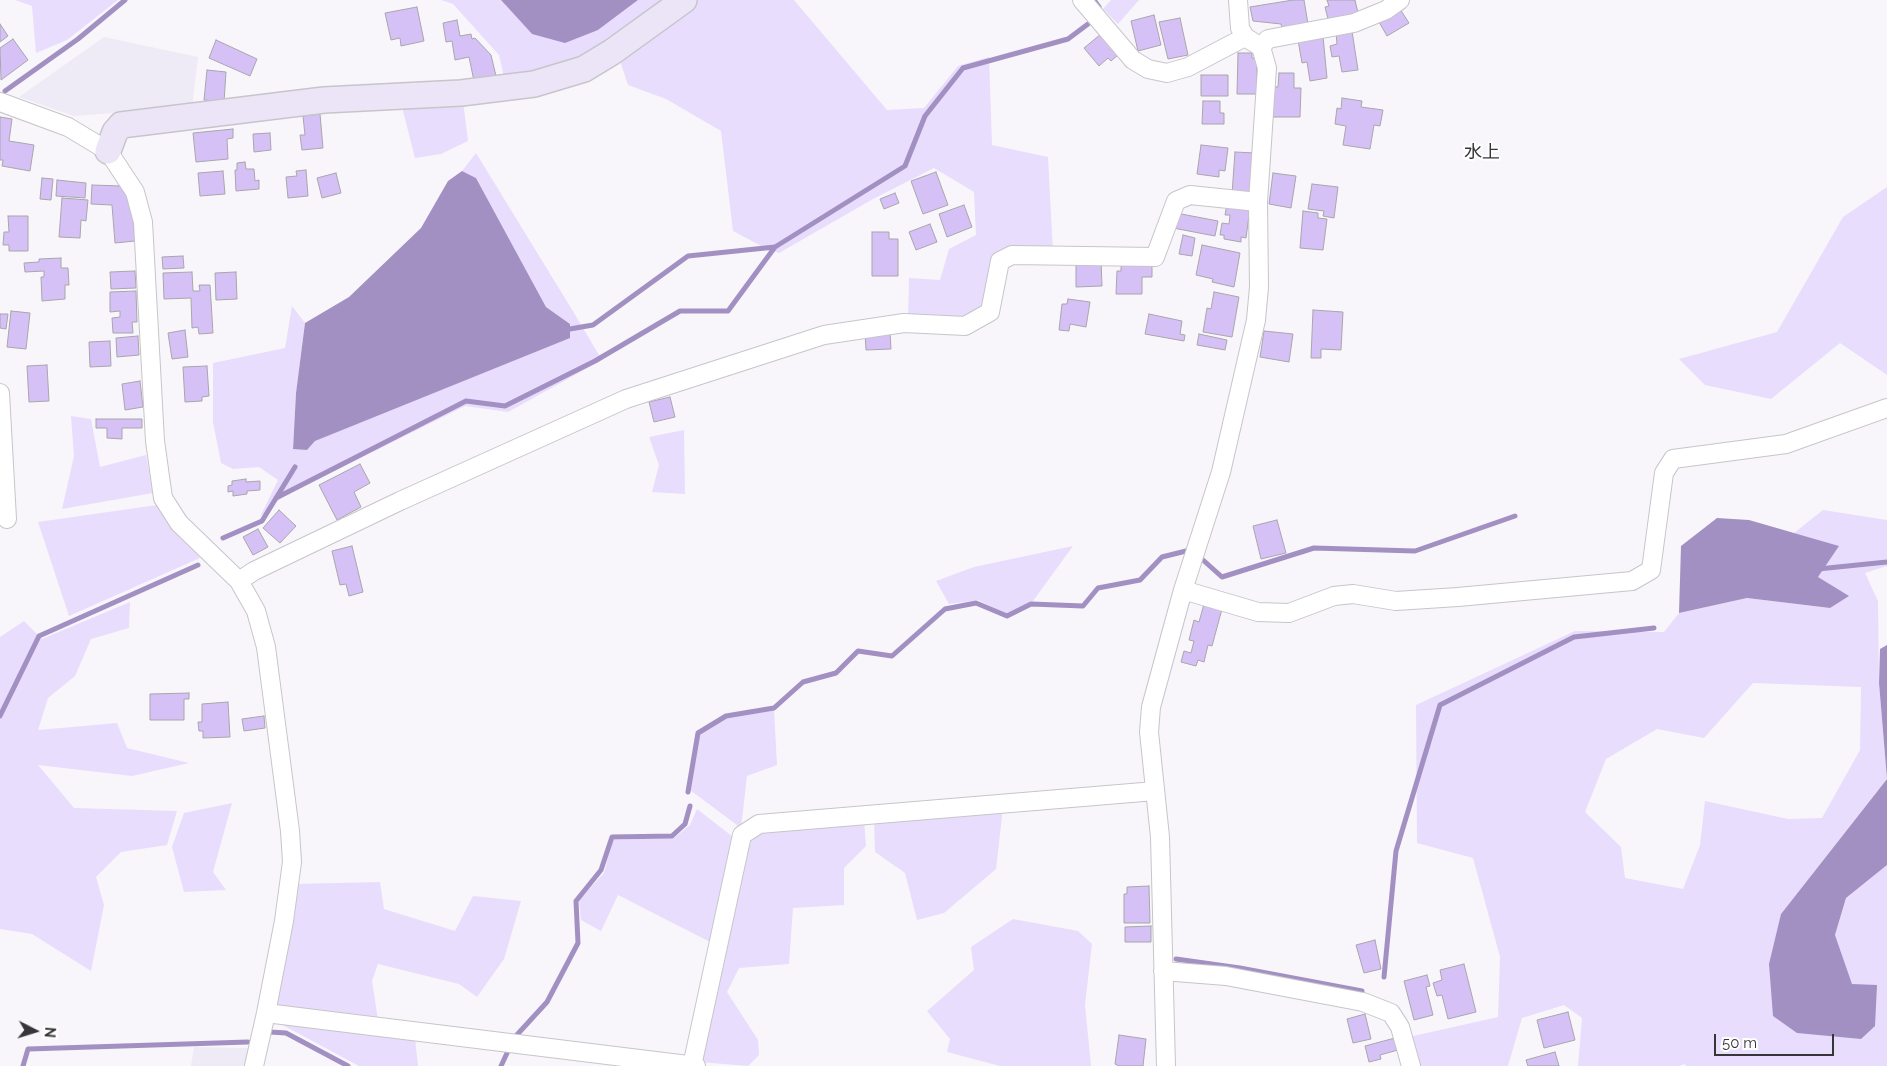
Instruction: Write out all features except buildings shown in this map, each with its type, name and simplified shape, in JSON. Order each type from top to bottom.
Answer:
[{"type":"street","points":[[108,152],[115,132],[121,125],[324,100],[461,93],[534,84],[584,69],[612,52],[684,0]]},
{"type":"street","points":[[1082,0],[1133,60],[1148,69],[1167,73],[1188,67],[1245,37]]},
{"type":"street","points":[[1166,1066],[1160,838],[1149,732],[1151,707],[1183,590],[1221,472],[1256,320],[1259,287],[1258,202],[1267,68],[1261,47],[1245,37],[1240,28],[1238,0]]},
{"type":"street","points":[[1261,47],[1268,40],[1354,23],[1386,10],[1400,0]]},
{"type":"street","points":[[0,102],[68,127],[108,152],[135,192],[143,222],[155,441],[163,498],[179,523],[239,581],[256,611],[266,647],[292,862],[289,892],[254,1066]]},
{"type":"street","points":[[239,581],[254,571],[400,501],[626,399],[824,335],[904,323],[965,326],[990,312],[1000,261],[1012,256],[1155,257],[1176,201],[1190,195],[1258,202]]},
{"type":"street","points":[[0,393],[7,520]]},
{"type":"street","points":[[1183,590],[1258,612],[1289,613],[1334,596],[1353,594],[1396,601],[1458,598],[1632,581],[1651,570],[1664,473],[1672,459],[1786,444],[1887,408]]},
{"type":"street","points":[[266,1012],[694,1066],[742,835],[759,824],[1155,791]]},
{"type":"street","points":[[1163,971],[1226,976],[1363,1002],[1391,1013],[1400,1027],[1410,1066]]},
{"type":"shaded area","points":[[15,0],[118,0],[67,40],[36,53],[32,6]]},
{"type":"shaded area","points":[[441,0],[501,0],[532,34],[598,30],[638,0],[667,0],[575,63],[504,77],[499,55],[453,4]]},
{"type":"shaded area","points":[[501,0],[638,0],[598,30],[565,43],[532,34]]},
{"type":"shaded area","points":[[698,0],[794,0],[887,110],[924,108],[958,66],[989,57],[992,145],[1048,157],[1053,252],[1000,252],[985,308],[963,320],[908,319],[909,278],[940,280],[949,249],[976,235],[974,192],[934,168],[873,199],[779,253],[733,231],[721,131],[666,99],[628,85],[619,58]]},
{"type":"shaded area","points":[[1111,0],[1139,0],[1118,24],[1103,9]]},
{"type":"shaded area","points":[[104,37],[198,57],[192,107],[74,116],[19,97]]},
{"type":"shaded area","points":[[463,101],[468,141],[441,154],[415,158],[402,107]]},
{"type":"shaded area","points":[[476,153],[602,360],[508,412],[465,406],[282,497],[260,517],[278,480],[259,467],[233,469],[221,463],[213,422],[213,363],[285,348],[292,306],[305,323],[296,393],[293,448],[307,450],[315,441],[570,324],[546,307],[476,178],[462,171]]},
{"type":"shaded area","points":[[462,171],[476,178],[546,307],[570,324],[570,338],[315,441],[307,450],[293,449],[296,393],[305,323],[349,297],[421,228],[448,181]]},
{"type":"shaded area","points":[[1887,187],[1887,375],[1840,343],[1771,399],[1705,385],[1679,359],[1777,332],[1843,217]]},
{"type":"shaded area","points":[[71,416],[91,419],[100,467],[146,455],[153,493],[62,509],[74,456]]},
{"type":"shaded area","points":[[684,430],[685,494],[652,492],[659,465],[649,437]]},
{"type":"shaded area","points":[[157,505],[200,558],[69,616],[38,522]]},
{"type":"shaded area","points":[[1823,510],[1887,520],[1887,566],[1865,573],[1878,601],[1879,683],[1887,779],[1781,914],[1773,1016],[1877,985],[1852,985],[1835,935],[1846,898],[1887,865],[1887,1066],[1686,1066],[1685,1064],[1679,1066],[1578,1066],[1582,1018],[1564,1005],[1522,1018],[1508,1066],[1417,1066],[1409,1037],[1498,1017],[1500,957],[1473,858],[1417,843],[1416,705],[1575,631],[1664,632],[1679,613],[1747,598],[1830,608],[1818,577],[1838,546],[1794,533]],"holes":[[[1753,683],[1861,687],[1860,750],[1822,818],[1788,819],[1705,801],[1700,845],[1683,889],[1625,878],[1621,847],[1585,812],[1606,759],[1657,729],[1704,738]]]},
{"type":"shaded area","points":[[1717,518],[1749,520],[1839,546],[1818,577],[1849,596],[1830,608],[1747,598],[1679,613],[1681,546]]},
{"type":"shaded area","points":[[1073,546],[1033,601],[1006,614],[978,600],[949,604],[936,581],[974,567]]},
{"type":"shaded area","points":[[130,602],[129,628],[91,639],[75,676],[48,698],[38,730],[117,723],[127,748],[189,763],[132,776],[38,765],[74,808],[177,811],[167,845],[121,852],[96,877],[104,905],[91,971],[32,934],[0,929],[0,637],[24,621],[42,639]]},
{"type":"shaded area","points":[[1887,645],[1887,779],[1879,683],[1880,649]]},
{"type":"shaded area","points":[[774,710],[777,765],[747,776],[741,828],[690,790],[699,735],[726,717]]},
{"type":"shaded area","points":[[1887,779],[1887,865],[1846,898],[1835,935],[1852,984],[1877,985],[1875,1026],[1861,1039],[1797,1033],[1773,1016],[1769,964],[1781,914]]},
{"type":"shaded area","points":[[232,803],[213,872],[226,890],[184,892],[172,847],[184,813]]},
{"type":"shaded area","points":[[1003,808],[996,869],[944,913],[917,920],[905,873],[875,852],[874,821]]},
{"type":"shaded area","points":[[697,809],[737,840],[714,944],[618,895],[601,931],[581,920],[579,900],[604,873],[613,840],[674,838],[690,825]]},
{"type":"shaded area","points":[[864,820],[866,846],[844,868],[844,905],[793,908],[789,964],[739,968],[727,992],[758,1040],[759,1055],[748,1066],[700,1062],[747,840],[760,831]]},
{"type":"shaded area","points":[[380,882],[384,909],[455,931],[473,896],[521,901],[504,959],[477,997],[459,984],[378,964],[372,981],[378,1020],[273,1006],[294,884]]},
{"type":"shaded area","points":[[1013,919],[1078,931],[1092,944],[1085,1005],[1091,1066],[1000,1066],[947,1052],[950,1039],[927,1011],[974,970],[971,947]]},
{"type":"shaded area","points":[[277,1022],[415,1038],[418,1066],[359,1066]]},
{"type":"shaded area","points":[[194,1047],[250,1048],[246,1066],[191,1066]]},
{"type":"waterway","points":[[5,91],[78,39],[125,0]]},
{"type":"waterway","points":[[1094,0],[1099,7]]},
{"type":"waterway","points":[[564,330],[593,325],[688,256],[775,247],[905,166],[925,116],[963,68],[1068,39],[1088,24]]},
{"type":"waterway","points":[[276,498],[466,401],[505,406],[595,361],[680,311],[728,311],[775,247]]},
{"type":"waterway","points":[[223,538],[262,521],[295,467]]},
{"type":"waterway","points":[[1203,560],[1222,577],[1314,548],[1415,551],[1515,516]]},
{"type":"waterway","points":[[688,792],[698,733],[726,716],[774,708],[803,682],[836,673],[858,651],[892,656],[945,609],[976,603],[1007,616],[1031,604],[1083,606],[1098,588],[1140,580],[1162,557],[1186,551]]},
{"type":"waterway","points":[[1818,569],[1887,562]]},
{"type":"waterway","points":[[0,716],[39,636],[198,565]]},
{"type":"waterway","points":[[1384,977],[1396,851],[1440,705],[1574,637],[1654,628]]},
{"type":"waterway","points":[[514,1038],[547,1002],[578,943],[576,901],[601,870],[612,837],[672,836],[685,824],[690,806]]},
{"type":"waterway","points":[[1176,959],[1240,968],[1362,991]]},
{"type":"waterway","points":[[270,1032],[286,1033],[348,1066]]},
{"type":"waterway","points":[[23,1066],[28,1049],[248,1042]]},
{"type":"waterway","points":[[501,1066],[508,1051]]},
{"type":"district","name":"水上","points":[[1482,153]]}]
